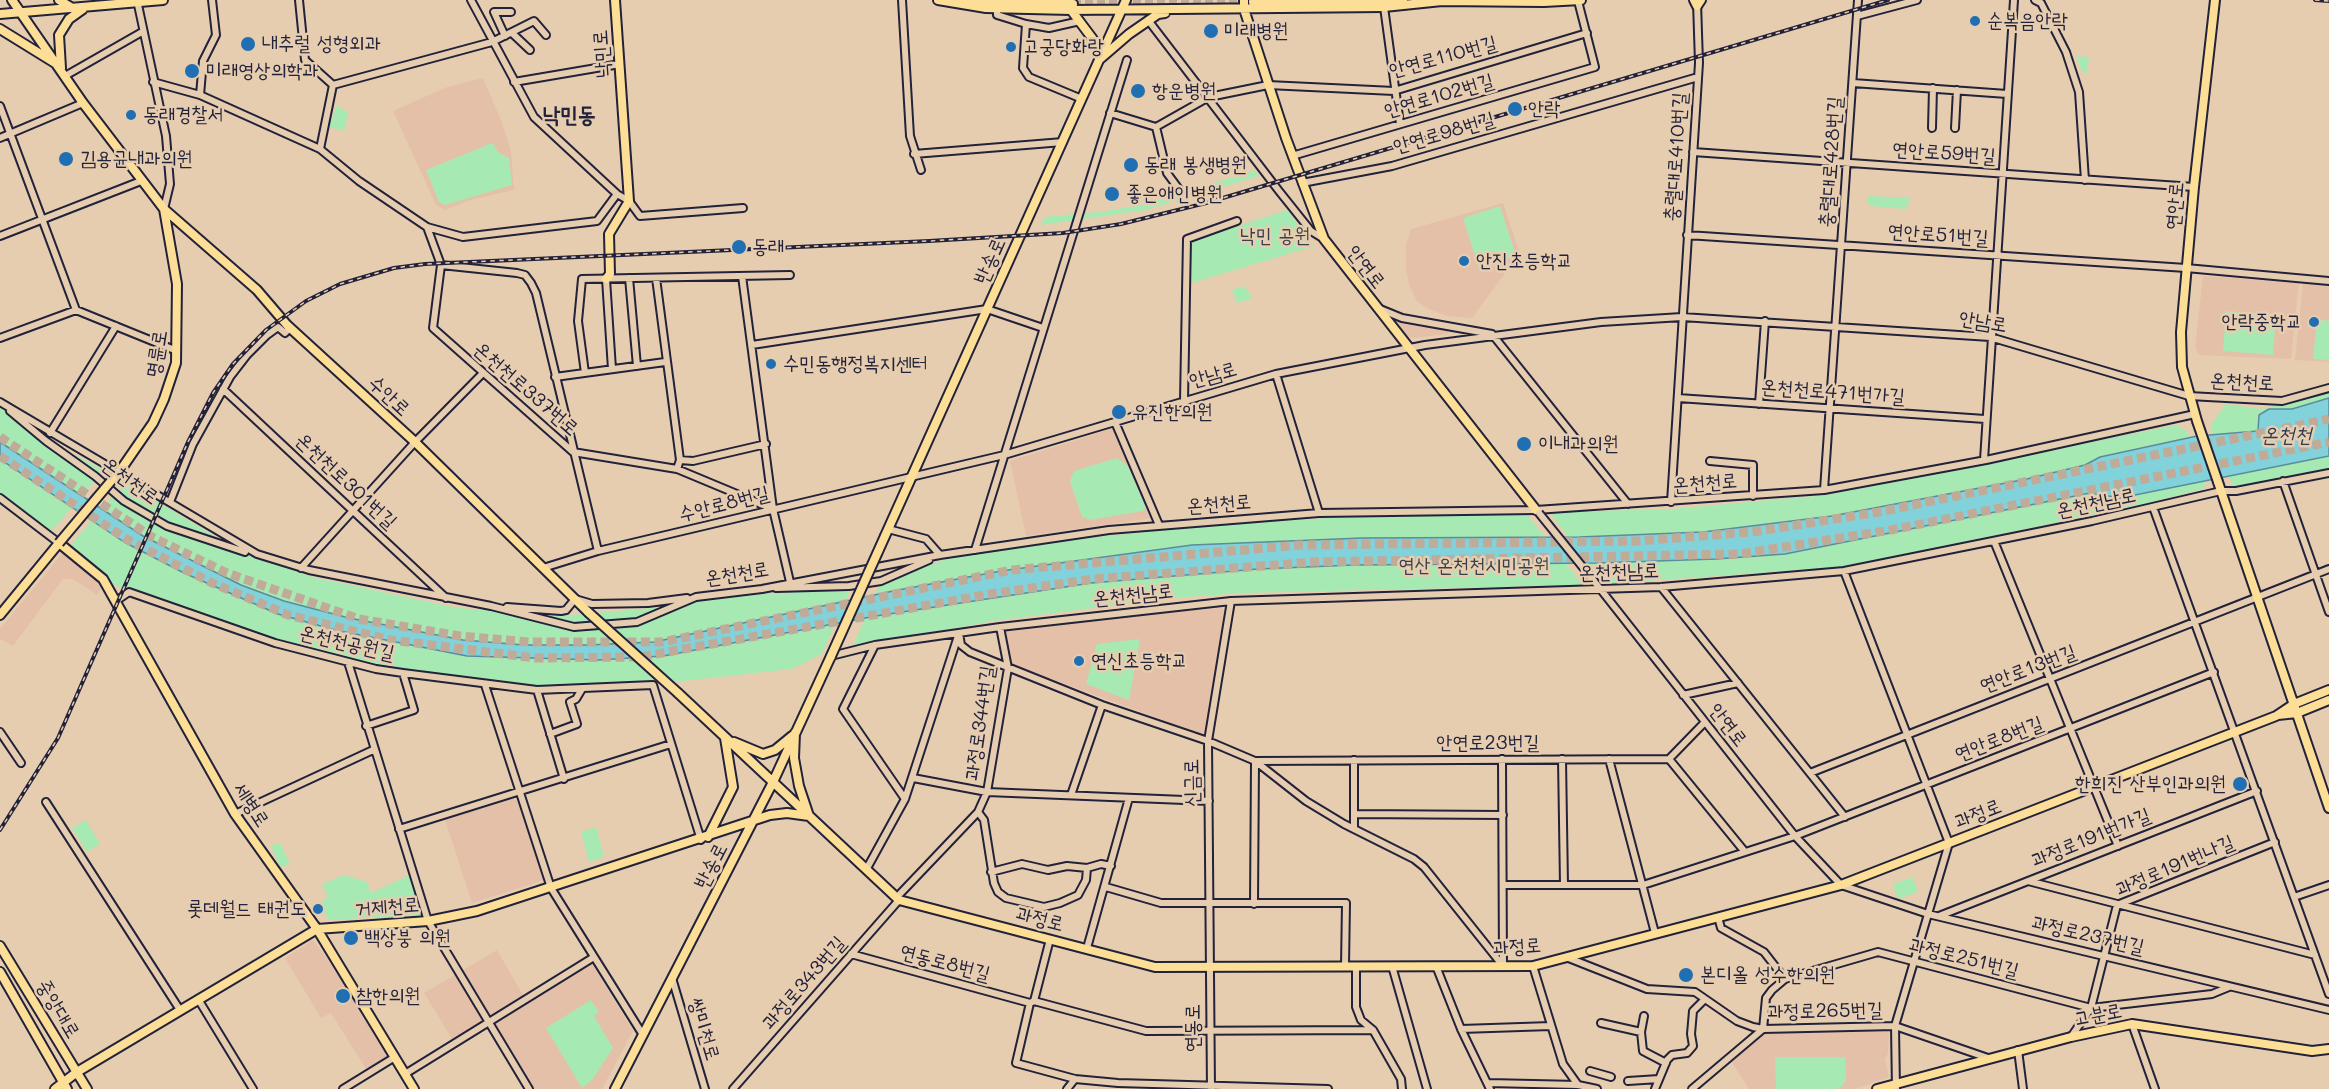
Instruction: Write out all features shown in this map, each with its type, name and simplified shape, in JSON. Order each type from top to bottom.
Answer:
[{"type":"main road","name":"명륜로","points":[[0,615],[122,468],[153,423],[174,376],[177,351],[177,284],[164,209],[83,103],[24,14],[12,0]]},
{"type":"main road","points":[[59,0],[74,9]]},
{"type":"main road","points":[[0,14],[24,14],[163,0]]},
{"type":"main road","name":"낙민로","points":[[615,0],[628,201]]},
{"type":"main road","points":[[938,0],[997,8],[1075,6]]},
{"type":"main road","points":[[967,0],[1122,9],[1384,7],[1442,1]]},
{"type":"main road","name":"반송로","points":[[615,1089],[773,782],[1126,0]]},
{"type":"main road","name":"안연로","points":[[1244,0],[1244,9],[1268,85],[1292,156],[1324,238],[1376,308],[1537,511]]},
{"type":"main road","points":[[1253,2],[1580,0]]},
{"type":"main road","name":"연안로","points":[[2215,0],[2193,188],[2181,354],[2189,396],[2221,491]]},
{"type":"main road","points":[[1075,6],[1080,21],[1095,42],[1100,59],[1158,14],[1184,9]]},
{"type":"main road","points":[[61,70],[59,35],[69,19],[83,8]]},
{"type":"main road","points":[[0,29],[61,70]]},
{"type":"main road","points":[[606,279],[610,274],[609,234],[628,201]]},
{"type":"main road","name":"수안로","points":[[164,209],[257,290],[290,328],[415,442],[588,612],[678,693]]},
{"type":"main road","points":[[2221,491],[2329,808]]},
{"type":"main road","name":"세병로","points":[[59,543],[103,579],[235,814],[317,929],[414,1089]]},
{"type":"main road","points":[[2277,716],[2294,704],[2329,690]]},
{"type":"main road","name":"과정로","points":[[678,693],[898,898],[1155,967],[1533,966],[1842,885],[2277,716]]},
{"type":"main road","points":[[2277,716],[2297,713],[2329,700]]},
{"type":"main road","points":[[725,738],[762,754],[775,750],[795,733]]},
{"type":"main road","points":[[795,733],[794,758],[799,786],[809,816]]},
{"type":"main road","points":[[705,838],[733,787],[725,738]]},
{"type":"main road","name":"거제천로","points":[[55,1089],[65,1085],[77,1072],[317,929],[428,921],[477,911],[778,814],[809,816]]},
{"type":"main road","name":"중앙대로","points":[[0,946],[87,1089]]},
{"type":"main road","name":"중앙대로","points":[[2,976],[65,1085]]},
{"type":"main road","name":"고분로","points":[[1877,1089],[1895,1086],[2018,1050],[2132,1024],[2312,1051],[2329,1049]]},
{"type":"street","points":[[200,95],[203,61],[216,35],[212,0]]},
{"type":"street","points":[[299,0],[305,60],[333,86]]},
{"type":"street","points":[[471,0],[514,82],[541,125],[617,194],[628,201],[640,216],[743,208]]},
{"type":"street","points":[[902,0],[910,136],[921,170]]},
{"type":"street","points":[[1580,0],[1587,33]]},
{"type":"street","name":"충렬대로428번길","points":[[1824,490],[1838,326],[1858,0]]},
{"type":"street","points":[[1857,16],[1917,0]]},
{"type":"street","points":[[1984,460],[1990,337],[2014,0]]},
{"type":"street","points":[[2035,0],[2041,3],[2066,52],[2079,92],[2085,180]]},
{"type":"street","points":[[137,1],[166,136],[170,184],[164,209]]},
{"type":"street","name":"충렬대로410번길","points":[[1671,501],[1698,77],[1697,1]]},
{"type":"street","points":[[1384,7],[1400,124]]},
{"type":"street","points":[[997,8],[997,15],[1049,28],[1080,21]]},
{"type":"street","points":[[505,36],[494,12],[511,12]]},
{"type":"street","points":[[1148,20],[1293,209],[1311,231],[1324,238]]},
{"type":"street","points":[[333,86],[492,42],[534,21],[546,35]]},
{"type":"street","points":[[1026,24],[1023,68],[1029,77],[1082,99]]},
{"type":"street","points":[[61,70],[142,32]]},
{"type":"street","points":[[512,33],[531,50]]},
{"type":"street","name":"안연로102번길","points":[[1292,156],[1595,67],[1587,33]]},
{"type":"street","name":"안연로110번길","points":[[1156,127],[1209,97],[1268,85],[1394,91],[1587,33]]},
{"type":"street","points":[[975,550],[1127,60]]},
{"type":"street","points":[[514,82],[620,64]]},
{"type":"street","name":"안연로98번길","points":[[1302,183],[1392,166],[1698,77]]},
{"type":"street","points":[[153,82],[200,95],[320,149],[359,181],[427,227],[464,237],[597,221],[617,194]]},
{"type":"street","points":[[1853,83],[2007,94]]},
{"type":"street","points":[[320,149],[333,86]]},
{"type":"street","points":[[1932,128],[1934,88]]},
{"type":"street","points":[[1955,128],[1957,90]]},
{"type":"street","points":[[0,138],[83,103]]},
{"type":"street","points":[[0,106],[76,310]]},
{"type":"street","points":[[1110,112],[1156,127],[1167,173],[1181,192]]},
{"type":"street","points":[[914,154],[1063,142]]},
{"type":"street","name":"연안로59번길","points":[[1693,152],[2193,188]]},
{"type":"street","points":[[0,236],[141,181]]},
{"type":"street","points":[[1184,401],[1187,239],[1237,221]]},
{"type":"street","name":"온천천로337번로","points":[[427,227],[441,265],[433,328],[573,452],[677,469],[773,509]]},
{"type":"street","name":"연안로51번길","points":[[1687,235],[2186,268],[2329,281]]},
{"type":"street","points":[[441,265],[525,275],[536,292],[598,551]]},
{"type":"street","points":[[585,373],[578,321],[582,279],[790,275]]},
{"type":"street","points":[[742,276],[773,509],[790,582]]},
{"type":"street","points":[[629,278],[637,366]]},
{"type":"street","points":[[656,278],[665,362],[680,460],[677,469]]},
{"type":"street","points":[[606,279],[612,369]]},
{"type":"street","name":"안남로","points":[[1376,308],[1411,320],[1492,334]]},
{"type":"street","points":[[752,345],[987,309],[1043,328]]},
{"type":"street","points":[[0,338],[76,310],[177,351]]},
{"type":"street","name":"안남로","points":[[913,476],[1004,455],[1276,374],[1492,334],[1601,322],[1682,317],[1990,337],[2189,396]]},
{"type":"street","points":[[1760,404],[1765,321]]},
{"type":"street","points":[[50,433],[116,326]]},
{"type":"street","points":[[170,502],[192,444],[223,389],[247,355],[267,335],[278,327],[285,333],[290,328]]},
{"type":"street","points":[[1492,334],[1628,504]]},
{"type":"street","points":[[555,377],[665,362]]},
{"type":"street","points":[[301,568],[415,442],[483,373]]},
{"type":"street","points":[[1276,374],[1319,513]]},
{"type":"street","name":"온천천로","points":[[2189,396],[2282,400],[2329,388]]},
{"type":"street","name":"온천천로301번길","points":[[223,389],[446,598]]},
{"type":"street","name":"온천천로471번가길","points":[[1678,398],[1985,419]]},
{"type":"street","name":"온천천로","points":[[0,402],[257,554]]},
{"type":"street","name":"온천천로","points":[[0,402],[124,501],[167,526],[301,568],[491,606],[574,627],[637,622],[696,597],[762,589],[940,555],[1159,525],[1319,513],[1537,511],[1824,490],[2196,417]]},
{"type":"street","points":[[1115,422],[1159,525]]},
{"type":"street","points":[[680,460],[693,461],[766,444]]},
{"type":"street","points":[[1710,461],[1753,465],[1753,496]]},
{"type":"street","name":"온천천남로","points":[[831,656],[875,645],[1000,627],[1231,601],[1600,590],[1844,572],[2221,491],[2236,491],[2329,473]]},
{"type":"street","name":"수안로8번길","points":[[543,568],[598,551],[913,476]]},
{"type":"street","points":[[2283,481],[2329,612]]},
{"type":"street","points":[[0,498],[59,543]]},
{"type":"street","points":[[2152,507],[2236,731],[2329,994]]},
{"type":"street","name":"안연로","points":[[1537,511],[1796,836],[1842,885]]},
{"type":"street","points":[[762,589],[849,586],[881,581],[940,555],[926,539],[887,532]]},
{"type":"street","points":[[1994,541],[2118,846]]},
{"type":"street","name":"연안로13번길","points":[[1810,773],[2329,568]]},
{"type":"street","points":[[1844,572],[1909,734],[1949,843],[1895,1026],[1895,1086]]},
{"type":"street","points":[[1661,587],[1845,817]]},
{"type":"street","name":"온천천공원길","points":[[116,602],[129,592],[275,643],[348,662],[403,673],[537,690],[653,685],[671,744]]},
{"type":"street","points":[[491,606],[561,611],[566,610],[575,598],[592,604],[648,603],[696,597]]},
{"type":"street","name":"신금로","points":[[1210,966],[1208,741],[1231,601]]},
{"type":"street","name":"과정로344번길","points":[[898,898],[978,812],[987,792],[1008,668],[1000,627]]},
{"type":"street","points":[[959,633],[961,645],[970,652],[1102,705],[1208,741],[1255,761],[1305,801],[1354,829],[1400,850],[1424,867],[1503,966]]},
{"type":"street","points":[[866,870],[905,799],[959,633]]},
{"type":"street","points":[[875,645],[843,709],[905,799]]},
{"type":"street","points":[[348,662],[373,750],[428,921],[530,1089]]},
{"type":"street","name":"연안로8번길","points":[[1503,885],[1643,885],[1796,836],[2214,672]]},
{"type":"street","points":[[366,726],[414,710],[403,673]]},
{"type":"street","points":[[1683,694],[1738,683]]},
{"type":"street","points":[[485,685],[551,888],[643,1035]]},
{"type":"street","points":[[550,734],[576,724],[570,702],[576,699],[582,689]]},
{"type":"street","points":[[537,690],[564,779]]},
{"type":"street","points":[[1071,795],[1102,705]]},
{"type":"street","points":[[1706,722],[1669,759],[1744,852]]},
{"type":"street","points":[[0,732],[21,763]]},
{"type":"street","points":[[399,829],[671,744],[705,838]]},
{"type":"street","points":[[235,814],[373,750]]},
{"type":"street","points":[[1502,759],[1503,966]]},
{"type":"street","points":[[1562,759],[1564,885]]},
{"type":"street","points":[[1609,759],[1655,933]]},
{"type":"street","name":"안연로23번길","points":[[1255,761],[1669,759]]},
{"type":"street","points":[[1354,760],[1354,829]]},
{"type":"street","points":[[1254,904],[1255,761]]},
{"type":"street","points":[[913,778],[987,792],[1209,801]]},
{"type":"street","name":"과정로191번가길","points":[[1938,916],[2257,791]]},
{"type":"street","points":[[1088,948],[1129,798]]},
{"type":"street","points":[[46,802],[180,1010]]},
{"type":"street","points":[[978,812],[984,820],[991,872],[998,892],[1006,898],[1044,906],[1078,895],[1086,880],[1087,868]]},
{"type":"street","points":[[1354,814],[1503,816]]},
{"type":"street","name":"과정로191번나길","points":[[2070,1037],[2091,1008],[2117,905],[2275,842]]},
{"type":"street","points":[[991,872],[1022,864],[1048,870],[1067,866],[1087,868],[1101,864],[1112,866]]},
{"type":"street","points":[[2027,881],[2315,955]]},
{"type":"street","name":"과정로237번길","points":[[1842,885],[1928,914],[2329,1010]]},
{"type":"street","points":[[2294,897],[2329,885]]},
{"type":"street","points":[[1106,887],[1161,903],[1346,903],[1345,966]]},
{"type":"street","name":"과정로343번길","points":[[733,1089],[898,898]]},
{"type":"street","points":[[1692,1089],[1763,1029],[1766,998],[1785,980],[1764,952],[1721,928],[1718,917]]},
{"type":"street","points":[[1050,939],[1016,1063],[1075,1079],[1210,1087],[1328,1089]]},
{"type":"street","name":"과정로251번길","points":[[1785,980],[1878,952],[2091,1008],[2212,994],[2230,986]]},
{"type":"street","name":"연동로8번길","points":[[851,954],[1146,1031],[1373,1030]]},
{"type":"street","points":[[405,1074],[594,957]]},
{"type":"street","name":"과정로265번길","points":[[1566,957],[1647,988],[1695,993],[1737,1021],[1763,1029],[1895,1026],[1988,1058]]},
{"type":"street","name":"연동로","points":[[1210,966],[1210,1087]]},
{"type":"street","points":[[1356,966],[1356,1006],[1361,1020],[1373,1030],[1401,1079],[1402,1089]]},
{"type":"street","points":[[1392,966],[1425,1089]]},
{"type":"street","points":[[1436,966],[1461,1029],[1489,1086],[1578,1085],[1597,1089]]},
{"type":"street","points":[[1533,966],[1563,1064],[1578,1085]]},
{"type":"street","name":"쌍미천로","points":[[672,978],[705,1089]]},
{"type":"street","points":[[198,999],[253,1089]]},
{"type":"street","points":[[1655,1089],[1672,1055],[1687,1053],[1694,1046],[1690,1034],[1694,1011],[1705,999]]},
{"type":"street","points":[[1644,1016],[1641,1032],[1642,1052],[1666,1063]]},
{"type":"street","points":[[1601,1023],[1641,1032]]},
{"type":"street","points":[[2132,1024],[2155,1089]]},
{"type":"street","points":[[1461,1029],[1551,1026]]},
{"type":"street","points":[[2018,1050],[2023,1089]]},
{"type":"street","points":[[343,1089],[395,1057]]},
{"type":"street","points":[[1590,1071],[1611,1077]]},
{"type":"street","points":[[1067,1089],[1075,1079]]},
{"type":"street","points":[[1628,1081],[1659,1079]]},
{"type":"shaded area","points":[[483,78],[511,151],[514,190],[470,200],[445,210],[436,205],[393,111],[447,87]]},
{"type":"shaded area","name":"안진초등학교","points":[[1503,203],[1523,263],[1509,268],[1472,318],[1447,316],[1428,309],[1417,301],[1409,285],[1406,268],[1406,245],[1411,229]]},
{"type":"shaded area","points":[[2203,276],[2299,282],[2291,359],[2199,355],[2195,347]]},
{"type":"shaded area","name":"안락중학교","points":[[2303,282],[2329,284],[2329,362],[2295,360]]},
{"type":"shaded area","points":[[1395,318],[1448,331],[1448,334],[1413,338],[1404,335],[1393,322]]},
{"type":"shaded area","points":[[1114,428],[1153,518],[1026,536],[1010,461]]},
{"type":"shaded area","points":[[64,551],[103,586],[97,595],[73,579],[63,579],[13,646],[0,639],[0,629]]},
{"type":"shaded area","points":[[1222,608],[1224,611],[1216,669],[1205,732],[1201,734],[1011,664],[1005,631],[1153,613]]},
{"type":"shaded area","points":[[513,799],[519,801],[544,878],[542,881],[472,903],[445,820]]},
{"type":"shaded area","points":[[313,940],[347,985],[389,1055],[366,1069],[331,1013],[321,1018],[285,958]]},
{"type":"shaded area","points":[[497,950],[523,995],[516,1000],[521,1008],[592,964],[633,1031],[602,1089],[532,1089],[488,1017],[452,1039],[424,993]]},
{"type":"shaded area","points":[[1887,1030],[1889,1033],[1888,1053],[1885,1060],[1889,1077],[1855,1089],[1749,1089],[1731,1061],[1763,1033]]},
{"type":"green space","points":[[2076,56],[2089,57],[2087,73],[2082,72]]},
{"type":"green space","points":[[337,105],[348,113],[344,131],[329,127]]},
{"type":"green space","points":[[492,143],[499,153],[509,158],[512,185],[445,205],[439,202],[426,170]]},
{"type":"green space","points":[[1255,170],[1259,176],[1146,210],[1041,225],[1044,218],[1050,216],[1100,212],[1146,204]]},
{"type":"green space","points":[[1870,196],[1911,198],[1905,209],[1870,206],[1866,200]]},
{"type":"green space","points":[[1500,206],[1516,256],[1479,268],[1463,218]]},
{"type":"green space","name":"낙민 공원","points":[[1287,210],[1314,246],[1192,283],[1192,241]]},
{"type":"green space","points":[[1244,286],[1253,298],[1237,303],[1232,290]]},
{"type":"green space","points":[[2226,311],[2276,315],[2273,355],[2223,351]]},
{"type":"green space","points":[[2317,319],[2329,321],[2329,360],[2313,359]]},
{"type":"green space","points":[[2329,393],[2329,407],[2261,434],[2215,439],[2210,426],[2226,404],[2262,409]]},
{"type":"green space","points":[[0,407],[65,450],[104,470],[52,531],[0,494]]},
{"type":"green space","points":[[2176,425],[2187,431],[2206,485],[2203,489],[2140,505],[1843,567],[1605,584],[1552,516],[1554,512],[1672,509],[1825,495]]},
{"type":"green space","points":[[2329,450],[2329,470],[2235,489],[2226,471]]},
{"type":"green space","points":[[1117,458],[1128,466],[1146,508],[1143,511],[1090,520],[1082,517],[1070,481],[1074,471]]},
{"type":"green space","points":[[125,482],[241,552],[312,577],[458,608],[570,615],[664,607],[734,596],[851,588],[822,654],[792,669],[656,684],[537,689],[404,672],[347,661],[275,641],[114,585],[69,547]]},
{"type":"green space","name":"연산 온천천시민공원","points":[[1526,513],[1583,585],[1244,593],[1172,598],[1000,620],[853,646],[880,584],[946,559],[1058,541],[1193,527],[1355,516]]},
{"type":"green space","points":[[1140,639],[1129,700],[1086,684],[1097,644]]},
{"type":"green space","points":[[86,820],[100,844],[87,852],[72,828]]},
{"type":"green space","points":[[596,827],[604,857],[589,862],[581,832]]},
{"type":"green space","points":[[280,842],[290,864],[280,867],[271,846]]},
{"type":"green space","points":[[344,875],[367,882],[371,893],[410,875],[422,913],[420,915],[328,920],[321,906],[323,900],[328,897],[322,884]]},
{"type":"green space","points":[[1913,877],[1918,892],[1898,899],[1893,884]]},
{"type":"green space","points":[[591,1000],[599,1012],[594,1016],[613,1048],[592,1080],[582,1088],[546,1028]]},
{"type":"green space","points":[[1775,1057],[1845,1057],[1846,1080],[1841,1087],[1836,1089],[1776,1089]]},
{"type":"water","name":"온천천","points":[[2329,398],[2329,456],[2120,498],[2090,493],[1785,554],[1597,563],[1354,565],[1258,569],[1091,583],[876,616],[663,656],[598,660],[467,656],[335,630],[278,614],[184,573],[124,542],[0,459],[0,442],[143,536],[241,585],[284,601],[349,618],[463,640],[524,645],[588,645],[654,642],[893,591],[1001,571],[1192,545],[1362,538],[1579,537],[1703,532],[1832,516],[2027,479],[2085,465],[2100,457],[2197,436],[2258,431],[2259,415],[2269,409],[2292,409]]},
{"type":"tunnel","points":[[1073,4],[1248,2]]},
{"type":"tunnel","points":[[0,437],[152,537],[227,573],[359,619],[460,636],[529,642],[662,642],[1011,570],[1300,545],[1637,541],[1752,532],[1879,512],[2329,419]]},
{"type":"tunnel","points":[[0,456],[128,540],[210,582],[288,615],[391,640],[535,658],[640,657],[990,594],[1094,579],[1314,562],[1740,554],[1891,530],[2329,442]]},
{"type":"railway","points":[[0,830],[58,738],[188,442],[213,393],[233,364],[266,330],[306,301],[340,284],[394,268],[425,264],[929,241],[1063,233],[1121,224],[1206,203],[1888,0]]},
{"type":"railway","points":[[2315,0],[2329,1]]},
{"type":"place","name":"순복음안락","points":[[1975,21]]},
{"type":"place","name":"미래병원","points":[[1211,31]]},
{"type":"place","name":"내추럴 성형외과","points":[[248,44]]},
{"type":"place","name":"고궁당화랑","points":[[1011,47]]},
{"type":"place","name":"미래영상의학과","points":[[192,71]]},
{"type":"place","name":"항운병원","points":[[1138,91]]},
{"type":"place","name":"안락","points":[[1515,109]]},
{"type":"place","name":"동래경찰서","points":[[131,115]]},
{"type":"place","name":"김용균내과의원","points":[[66,159]]},
{"type":"place","name":"동래 봉생병원","points":[[1131,165]]},
{"type":"place","name":"좋은애인병원","points":[[1112,194]]},
{"type":"place","name":"동래","points":[[739,247]]},
{"type":"place","name":"안진초등학교","points":[[1464,261]]},
{"type":"place","name":"안락중학교","points":[[2314,322]]},
{"type":"place","name":"수민동행정복지센터","points":[[771,364]]},
{"type":"place","name":"유진한의원","points":[[1119,412]]},
{"type":"place","name":"이내과의원","points":[[1524,444]]},
{"type":"place","name":"연신초등학교","points":[[1079,661]]},
{"type":"place","name":"한희진 산부인과의원","points":[[2240,784]]},
{"type":"place","name":"롯데월드 태권도","points":[[318,909]]},
{"type":"place","name":"백상붕 의원","points":[[351,938]]},
{"type":"place","name":"본디올 성수한의원","points":[[1686,975]]},
{"type":"place","name":"참한의원","points":[[343,996]]},
{"type":"district","name":"낙민동","points":[[569,115]]}]
